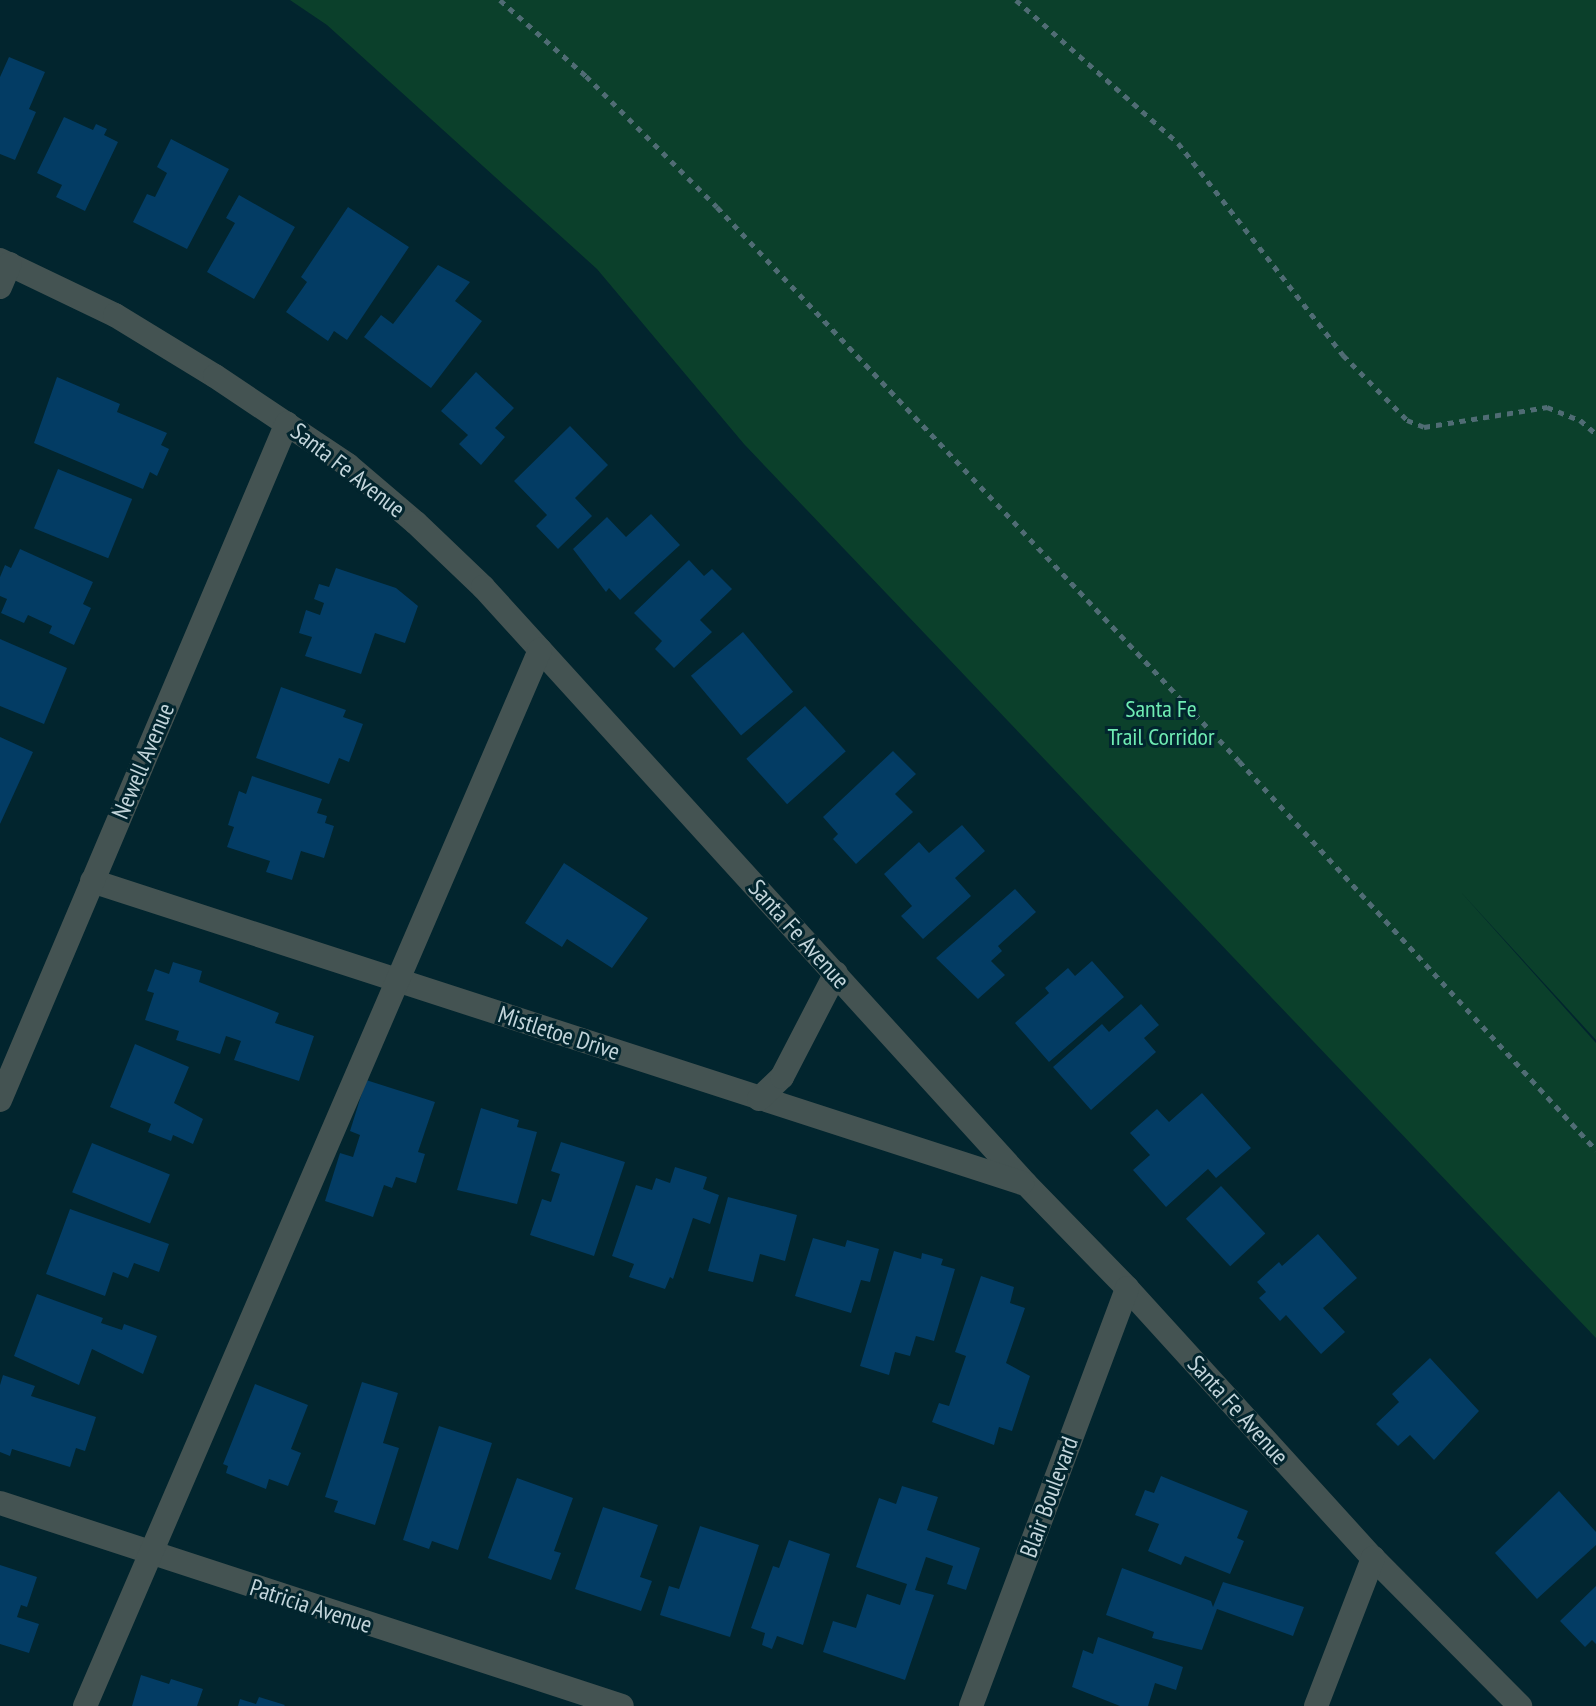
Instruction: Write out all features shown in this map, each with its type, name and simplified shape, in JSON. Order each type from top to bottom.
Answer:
[{"type":"street","points":[[0,287],[5,262]]},
{"type":"street","name":"Santa Fe Avenue","points":[[5,262],[115,315],[287,423],[348,465],[416,523],[540,650],[1026,1184],[1127,1288],[1373,1558],[1520,1706]]},
{"type":"street","name":"Newell Avenue","points":[[0,1100],[287,423]]},
{"type":"street","points":[[85,1706],[540,650]]},
{"type":"street","name":"Mistletoe Drive","points":[[92,881],[1026,1184]]},
{"type":"street","points":[[759,1099],[782,1077],[836,973]]},
{"type":"street","name":"Blair Boulevard","points":[[971,1706],[1127,1288]]},
{"type":"street","name":"Patricia Avenue","points":[[0,1503],[622,1706]]},
{"type":"street","points":[[1316,1706],[1373,1558]]},
{"type":"path","points":[[500,0],[586,76],[728,219],[1228,749],[1596,1150]]},
{"type":"path","points":[[1016,0],[1178,143],[1343,355],[1407,420],[1424,427],[1547,407],[1580,420],[1596,434]]},
{"type":"green space","name":"Santa Fe Trail Corridor","points":[[290,0],[1596,0],[1596,1040],[1459,890],[1596,1043],[1596,1338],[744,444],[597,269],[327,25]]},
{"type":"building","points":[[9,57],[45,72],[29,109],[36,112],[15,160],[0,154],[0,77]]},
{"type":"building","points":[[64,117],[93,130],[96,124],[107,129],[104,135],[118,142],[85,211],[56,197],[62,185],[37,173]]},
{"type":"building","points":[[171,139],[229,169],[187,249],[133,222],[147,194],[155,197],[167,173],[157,167]]},
{"type":"building","points":[[239,195],[295,227],[254,299],[207,272],[235,223],[226,218]]},
{"type":"building","points":[[348,207],[409,247],[347,340],[334,331],[328,341],[286,312],[307,282],[301,277]]},
{"type":"building","points":[[438,265],[470,282],[455,301],[482,321],[431,388],[364,337],[381,315],[393,324]]},
{"type":"building","points":[[476,372],[514,408],[495,428],[505,437],[481,465],[459,444],[468,435],[441,411]]},
{"type":"building","points":[[57,377],[120,404],[117,412],[167,433],[161,445],[169,449],[157,476],[150,472],[143,489],[34,443]]},
{"type":"building","points":[[570,426],[608,465],[575,498],[592,516],[558,549],[536,526],[547,515],[514,481]]},
{"type":"building","points":[[58,469],[132,499],[108,558],[34,528]]},
{"type":"building","points":[[651,514],[680,545],[620,600],[609,588],[606,592],[573,549],[607,517],[626,537]]},
{"type":"building","points":[[20,549],[93,582],[83,604],[91,608],[74,645],[49,633],[52,626],[28,615],[24,623],[1,613],[7,599],[0,596],[0,577],[5,565],[11,568]]},
{"type":"building","points":[[689,560],[704,576],[712,569],[732,589],[700,620],[712,632],[674,668],[655,649],[662,641],[634,613]]},
{"type":"building","points":[[336,568],[396,588],[418,606],[405,643],[375,633],[361,674],[305,656],[312,637],[299,633],[306,610],[320,615],[324,603],[314,599],[319,584],[329,587]]},
{"type":"building","points":[[743,632],[793,692],[741,735],[691,676]]},
{"type":"building","points":[[0,639],[67,668],[44,724],[0,706]]},
{"type":"building","points":[[281,687],[346,710],[343,717],[363,724],[349,762],[339,758],[329,784],[256,758]]},
{"type":"building","points":[[805,706],[846,751],[787,804],[746,759]]},
{"type":"building","points":[[0,737],[33,752],[0,824]]},
{"type":"building","points":[[893,751],[916,774],[895,794],[913,812],[856,864],[833,839],[838,834],[823,817]]},
{"type":"building","points":[[252,776],[322,799],[317,813],[327,816],[325,823],[334,826],[324,858],[301,851],[292,880],[266,872],[270,861],[227,847],[234,827],[228,825],[239,791],[246,794]]},
{"type":"building","points":[[962,825],[985,851],[955,878],[971,896],[923,939],[901,916],[912,906],[884,874],[919,842],[929,853]]},
{"type":"building","points":[[564,863],[648,918],[612,968],[567,939],[562,947],[525,923]]},
{"type":"building","points":[[1015,889],[1036,912],[998,946],[1002,951],[991,961],[1005,975],[978,999],[936,958]]},
{"type":"building","points":[[1092,961],[1124,997],[1049,1062],[1015,1023],[1049,993],[1045,988],[1068,968],[1075,976]]},
{"type":"building","points":[[173,962],[202,971],[199,982],[279,1013],[275,1023],[314,1036],[299,1081],[234,1060],[241,1041],[226,1036],[220,1054],[176,1040],[179,1031],[145,1020],[154,993],[147,991],[155,969],[169,974]]},
{"type":"building","points":[[1141,1004],[1159,1025],[1144,1038],[1156,1052],[1091,1110],[1053,1067],[1102,1024],[1109,1032]]},
{"type":"building","points":[[135,1044],[189,1067],[174,1103],[203,1119],[193,1144],[173,1135],[171,1141],[148,1132],[151,1124],[110,1107]]},
{"type":"building","points":[[366,1080],[435,1102],[418,1152],[425,1154],[416,1183],[396,1177],[392,1188],[384,1185],[373,1217],[325,1201],[340,1153],[353,1157],[360,1135],[350,1131]]},
{"type":"building","points":[[1202,1093],[1251,1148],[1216,1178],[1208,1169],[1166,1207],[1133,1170],[1150,1155],[1130,1133],[1157,1109],[1169,1122]]},
{"type":"building","points":[[481,1108],[519,1120],[517,1127],[537,1132],[517,1204],[457,1190]]},
{"type":"building","points":[[561,1142],[625,1162],[594,1256],[530,1235],[542,1199],[551,1202],[560,1174],[551,1171]]},
{"type":"building","points":[[92,1143],[170,1174],[150,1224],[72,1192]]},
{"type":"building","points":[[675,1167],[707,1177],[703,1189],[719,1195],[710,1224],[693,1218],[673,1279],[670,1277],[665,1289],[629,1277],[634,1264],[612,1256],[636,1185],[652,1190],[656,1178],[670,1183]]},
{"type":"building","points":[[1221,1186],[1265,1234],[1230,1266],[1186,1219]]},
{"type":"building","points":[[728,1197],[797,1215],[785,1261],[760,1254],[753,1282],[708,1271]]},
{"type":"building","points":[[70,1209],[169,1244],[159,1272],[134,1263],[128,1278],[113,1272],[105,1296],[46,1274]]},
{"type":"building","points":[[1318,1234],[1357,1278],[1323,1308],[1345,1332],[1321,1354],[1286,1315],[1280,1321],[1259,1298],[1266,1292],[1257,1282],[1279,1262],[1282,1266]]},
{"type":"building","points":[[813,1238],[845,1247],[847,1240],[879,1249],[870,1282],[861,1280],[851,1313],[795,1296]]},
{"type":"building","points":[[894,1251],[921,1259],[922,1253],[943,1259],[941,1265],[955,1269],[934,1341],[916,1336],[910,1356],[895,1352],[889,1375],[860,1366]]},
{"type":"building","points":[[981,1276],[1014,1287],[1010,1303],[1025,1308],[1006,1363],[1030,1376],[1012,1431],[999,1427],[994,1445],[932,1422],[939,1403],[949,1406],[966,1356],[955,1352]]},
{"type":"building","points":[[37,1294],[103,1318],[101,1323],[122,1330],[124,1324],[157,1336],[143,1374],[92,1349],[79,1385],[14,1356]]},
{"type":"building","points":[[1430,1358],[1479,1411],[1434,1460],[1410,1435],[1398,1446],[1376,1424],[1399,1402],[1392,1394]]},
{"type":"building","points":[[3,1375],[35,1386],[31,1396],[96,1417],[85,1451],[76,1448],[70,1467],[12,1449],[10,1456],[0,1452],[0,1385]]},
{"type":"building","points":[[362,1382],[398,1393],[383,1443],[399,1448],[375,1525],[334,1512],[338,1501],[325,1497]]},
{"type":"building","points":[[255,1384],[308,1405],[291,1449],[301,1453],[288,1486],[269,1479],[266,1489],[226,1473],[228,1466],[223,1464]]},
{"type":"building","points":[[439,1426],[492,1443],[458,1550],[432,1541],[429,1549],[403,1540]]},
{"type":"building","points":[[1161,1476],[1248,1511],[1237,1538],[1244,1541],[1230,1574],[1185,1556],[1181,1565],[1148,1551],[1159,1524],[1135,1515],[1145,1490],[1154,1493]]},
{"type":"building","points":[[517,1478],[573,1498],[554,1551],[561,1553],[551,1580],[488,1558]]},
{"type":"building","points":[[902,1486],[938,1497],[927,1530],[980,1548],[966,1590],[947,1584],[953,1566],[926,1557],[915,1590],[934,1595],[905,1680],[823,1652],[833,1621],[856,1628],[867,1594],[900,1605],[907,1584],[856,1567],[879,1498],[896,1504]]},
{"type":"building","points":[[1559,1491],[1596,1532],[1596,1545],[1537,1599],[1495,1553]]},
{"type":"building","points":[[603,1507],[658,1525],[640,1577],[652,1581],[641,1611],[575,1589]]},
{"type":"building","points":[[700,1526],[759,1545],[730,1637],[660,1615],[669,1586],[679,1589]]},
{"type":"building","points":[[789,1540],[830,1554],[803,1645],[777,1636],[772,1649],[762,1645],[765,1633],[751,1628],[773,1566],[779,1568]]},
{"type":"building","points":[[0,1565],[37,1577],[27,1607],[21,1605],[17,1617],[39,1624],[29,1653],[0,1644]]},
{"type":"building","points":[[1122,1568],[1211,1601],[1213,1607],[1223,1582],[1304,1607],[1293,1636],[1217,1609],[1202,1650],[1152,1638],[1154,1632],[1106,1615]]},
{"type":"building","points":[[1596,1586],[1596,1644],[1592,1640],[1585,1647],[1560,1621]]},
{"type":"building","points":[[1098,1637],[1183,1667],[1176,1690],[1155,1683],[1148,1706],[1120,1706],[1072,1687],[1083,1650],[1093,1654]]},
{"type":"building","points":[[141,1675],[169,1684],[171,1679],[203,1689],[197,1706],[132,1706]]},
{"type":"building","points":[[259,1697],[285,1705],[238,1706],[240,1699],[256,1704]]}]
